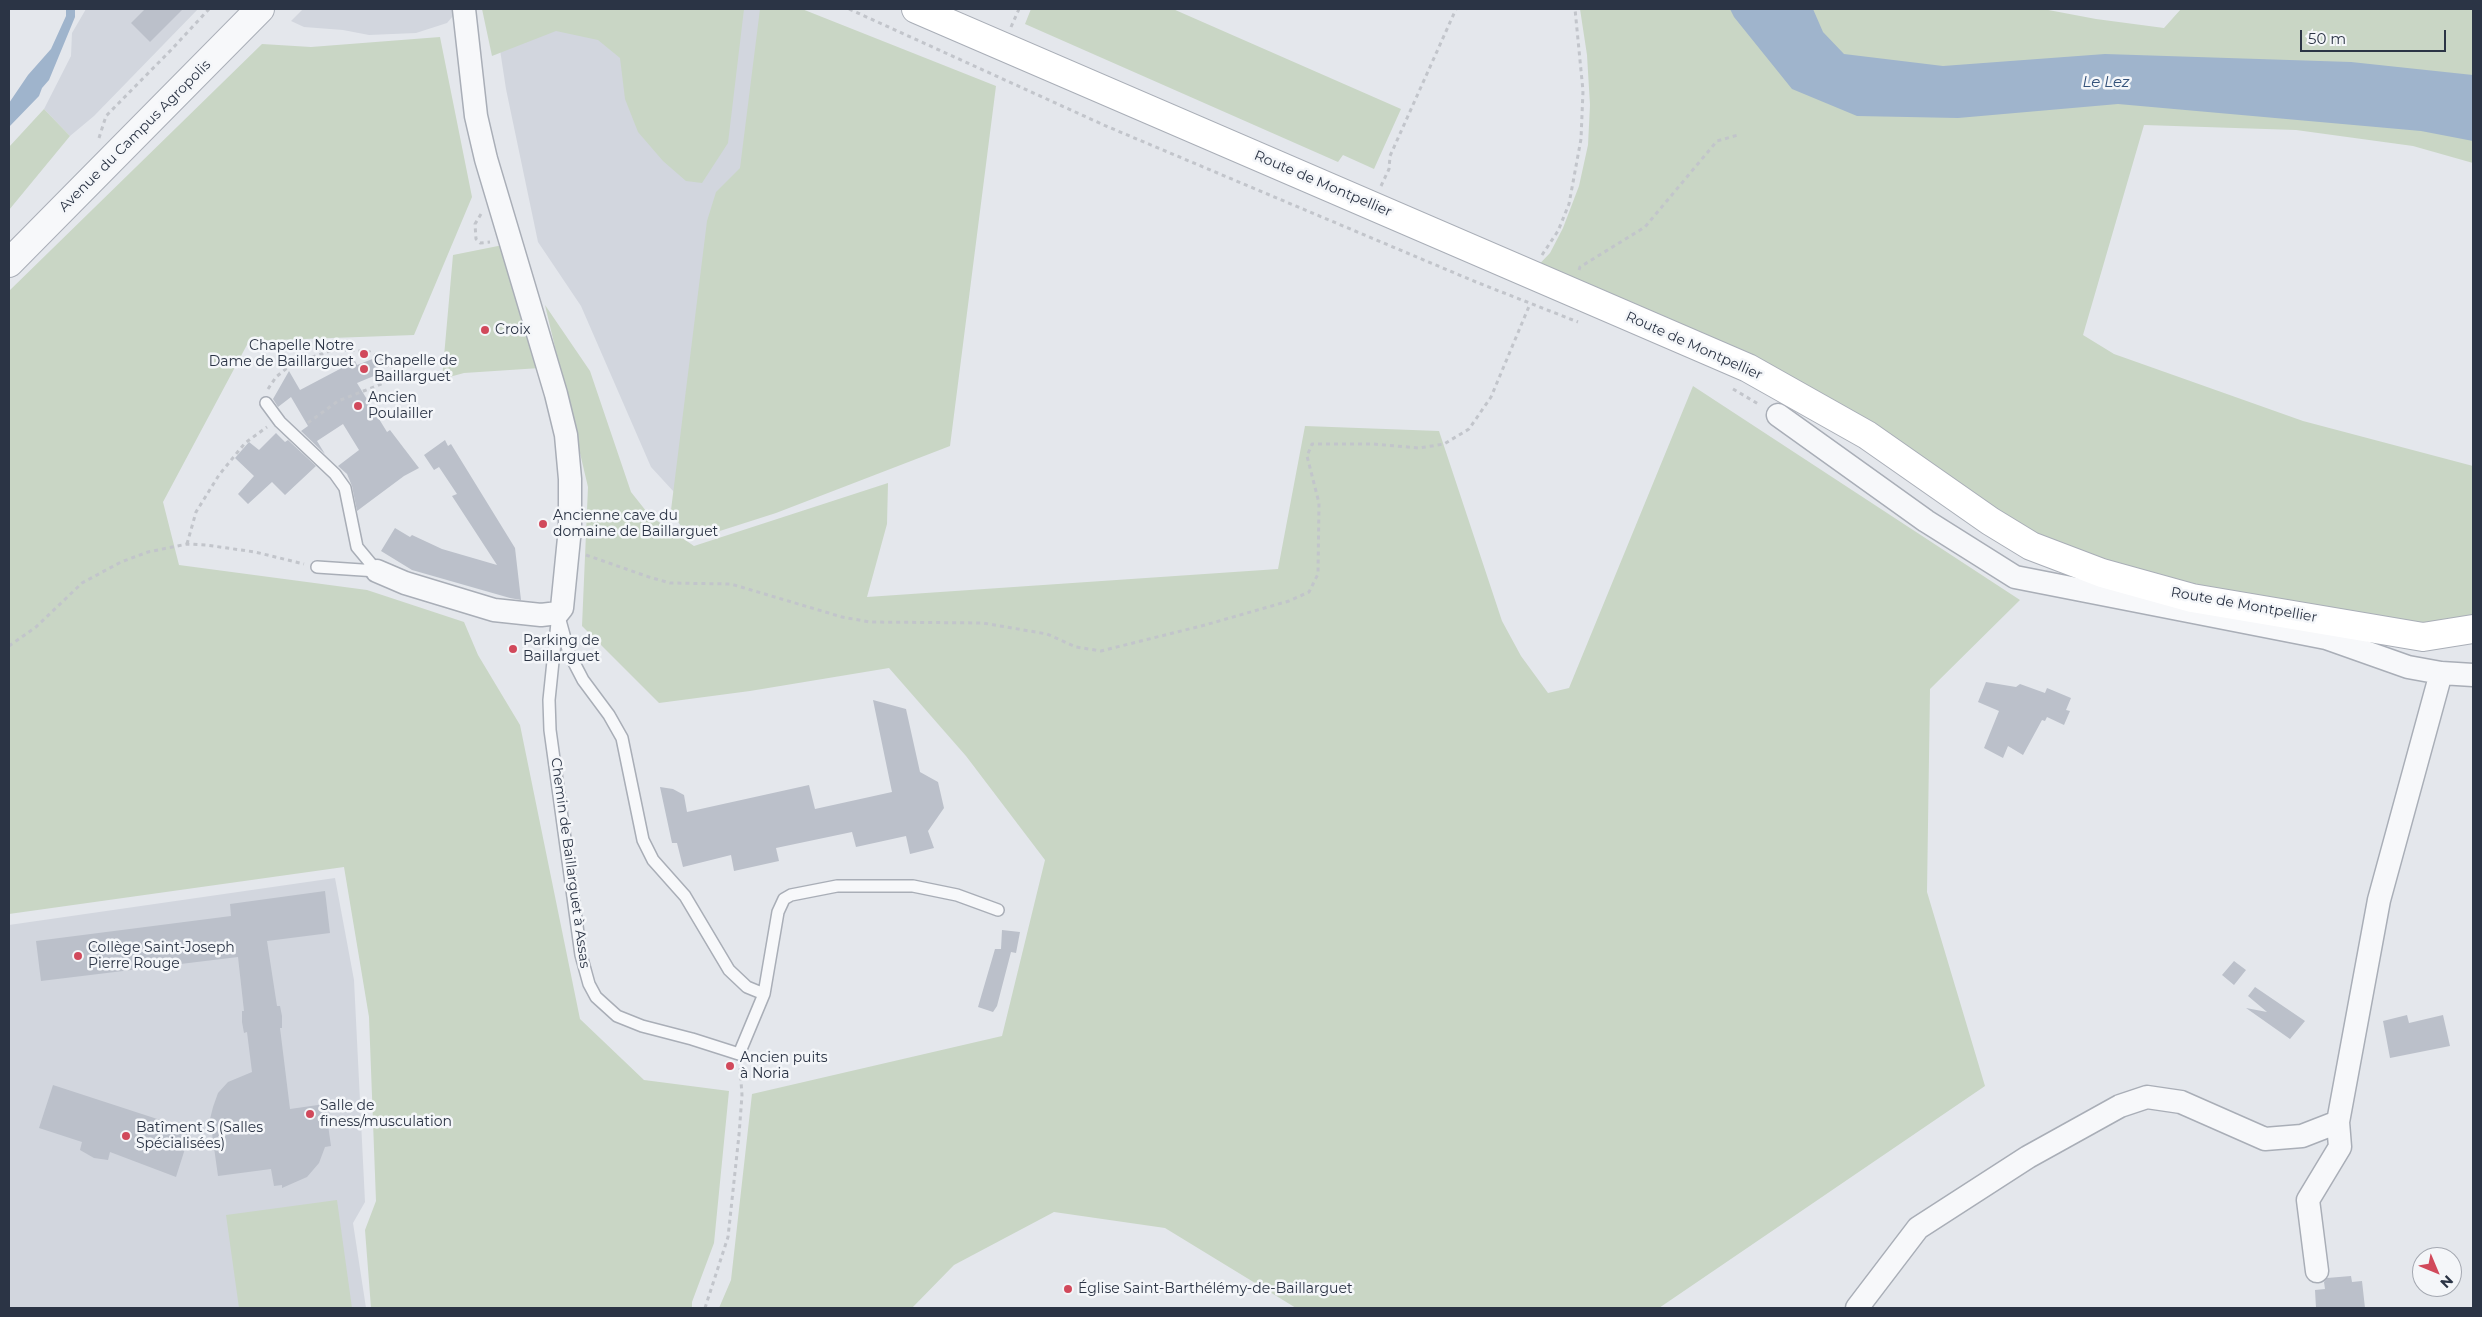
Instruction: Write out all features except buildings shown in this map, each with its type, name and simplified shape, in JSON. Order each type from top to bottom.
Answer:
[{"type":"main road","name":"Route de Montpellier","points":[[916,9],[1372,204],[1748,368],[1867,435],[1990,521],[2031,546],[2102,574],[2192,598],[2423,637],[2473,629]]},
{"type":"street","name":"Avenue du Campus Agropolis","points":[[9,263],[260,9]]},
{"type":"street","points":[[377,571],[405,583],[494,610],[541,616],[558,613],[563,602],[569,549],[571,486],[565,428],[486,159],[476,116],[464,9]]},
{"type":"street","points":[[1778,415],[1919,515],[2015,577],[2326,638],[2408,667],[2441,673],[2473,675]]},
{"type":"street","points":[[2317,1271],[2308,1200],[2340,1148],[2338,1122],[2379,900],[2441,673]]},
{"type":"street","points":[[1857,1308],[1918,1228],[2028,1157],[2120,1106],[2147,1097],[2180,1102],[2264,1139],[2302,1136],[2338,1122]]},
{"type":"lane","points":[[266,404],[292,435],[335,474],[345,488],[358,547],[377,571]]},
{"type":"lane","points":[[317,567],[377,571]]},
{"type":"lane","points":[[558,613],[569,653],[579,673],[622,738],[643,840],[653,860],[685,896],[729,970],[748,987],[764,994]]},
{"type":"lane","name":"Chemin de Baillarguet à Assas","points":[[558,613],[549,700],[550,730],[581,955],[589,984],[596,997],[617,1016],[642,1026],[739,1054]]},
{"type":"lane","points":[[739,1054],[764,994],[778,912],[784,899],[791,895],[836,886],[913,886],[957,895],[998,910]]},
{"type":"path","points":[[849,9],[1097,122],[1530,304],[1587,326]]},
{"type":"path","points":[[1372,204],[1389,169],[1390,156],[1456,9]]},
{"type":"path","points":[[1530,274],[1558,230],[1572,192],[1584,107],[1575,9]]},
{"type":"path","points":[[1572,292],[1580,267],[1645,227],[1717,141],[1738,135]]},
{"type":"path","points":[[569,549],[649,578],[670,583],[731,584],[842,617],[870,622],[983,623],[1047,634],[1076,647],[1101,651],[1205,625],[1289,601],[1309,592],[1318,574],[1319,503],[1307,456],[1312,444],[1373,444],[1419,448],[1444,444],[1468,430],[1491,397],[1530,304]]},
{"type":"path","points":[[266,404],[264,397],[276,377],[292,364],[318,353],[336,349],[360,350],[370,352],[386,362],[389,370],[388,377],[384,383],[338,401],[292,435]]},
{"type":"path","points":[[1731,387],[1778,415]]},
{"type":"path","points":[[187,544],[196,512],[219,475],[245,443],[271,424],[275,426],[280,422]]},
{"type":"path","points":[[9,646],[36,627],[70,594],[98,573],[148,552],[187,544],[222,547],[255,552],[317,567]]},
{"type":"path","points":[[705,1308],[728,1237],[742,1095],[739,1054]]},
{"type":"shaded area","points":[[86,9],[198,9],[94,116],[70,136],[44,109],[71,56],[72,33]]},
{"type":"shaded area","points":[[303,9],[452,9],[453,16],[447,23],[416,33],[369,35],[343,30],[304,27],[291,21]]},
{"type":"shaded area","points":[[497,9],[773,9],[697,517],[651,467],[581,306],[538,242],[506,89],[495,17]]},
{"type":"shaded area","points":[[335,878],[354,980],[365,1202],[353,1223],[366,1308],[9,1308],[9,925]]},
{"type":"green space","points":[[482,9],[744,9],[728,143],[702,183],[686,181],[663,161],[638,132],[625,99],[620,58],[598,40],[556,31],[492,56]]},
{"type":"green space","points":[[760,9],[802,9],[996,86],[950,446],[776,513],[701,537],[693,536],[682,528],[671,510],[707,221],[716,192],[740,168]]},
{"type":"green space","points":[[1031,9],[1173,9],[1401,109],[1374,169],[1343,155],[1338,162],[1025,24]]},
{"type":"green space","points":[[1580,9],[2043,9],[2096,19],[2164,28],[2181,9],[2473,9],[2473,163],[2413,146],[2296,130],[2144,125],[2083,335],[2114,354],[2303,421],[2473,466],[2473,617],[2384,630],[2031,546],[1867,435],[1530,274],[1550,253],[1563,228],[1579,186],[1588,145],[1590,105],[1587,55]]},
{"type":"green space","points":[[440,37],[472,197],[414,335],[249,341],[163,502],[179,565],[367,590],[464,622],[478,655],[520,725],[580,1019],[644,1080],[729,1091],[714,1243],[692,1302],[692,1308],[371,1308],[365,1230],[376,1201],[369,1017],[344,867],[9,914],[9,291],[262,44],[311,47]]},
{"type":"green space","points":[[44,109],[70,136],[9,210],[9,147]]},
{"type":"green space","points":[[503,245],[540,368],[464,373],[442,379],[453,255]]},
{"type":"green space","points":[[545,305],[590,371],[631,492],[650,516],[694,546],[888,483],[887,524],[867,597],[1278,569],[1305,426],[1439,431],[1502,621],[1521,656],[1548,693],[1569,688],[1693,386],[2020,600],[1930,689],[1927,892],[1985,1086],[1659,1308],[1296,1308],[1165,1228],[1054,1212],[954,1265],[912,1308],[719,1308],[731,1280],[752,1094],[1002,1036],[1045,860],[966,756],[889,668],[750,691],[659,703],[582,626],[588,487]]},
{"type":"green space","points":[[337,1200],[352,1308],[239,1308],[226,1215]]},
{"type":"water","points":[[66,9],[75,9],[75,17],[49,80],[42,88],[39,96],[9,127],[9,103],[28,75],[51,49],[66,16]]},
{"type":"water","name":"Le Lez","points":[[1730,9],[1813,9],[1823,32],[1844,54],[1943,66],[2105,54],[2351,62],[2473,75],[2473,141],[2421,131],[2118,104],[1958,118],[1857,116],[1792,89],[1734,17]]},
{"type":"place","name":"Croix","points":[[485,330]]},
{"type":"place","name":"Chapelle Notre Dame de Baillarguet","points":[[364,354]]},
{"type":"place","name":"Chapelle de Baillarguet","points":[[364,369]]},
{"type":"place","name":"Ancien Poulailler","points":[[358,406]]},
{"type":"place","name":"Ancienne cave du domaine de Baillarguet","points":[[543,524]]},
{"type":"place","name":"Parking de Baillarguet","points":[[513,649]]},
{"type":"place","name":"Collège Saint-Joseph Pierre Rouge","points":[[78,956]]},
{"type":"place","name":"Ancien puits à Noria","points":[[730,1066]]},
{"type":"place","name":"Salle de finess/musculation","points":[[310,1114]]},
{"type":"place","name":"Batîment S (Salles Spécialisées)","points":[[126,1136]]},
{"type":"place","name":"Église Saint-Barthélémy-de-Baillarguet","points":[[1068,1289]]}]
